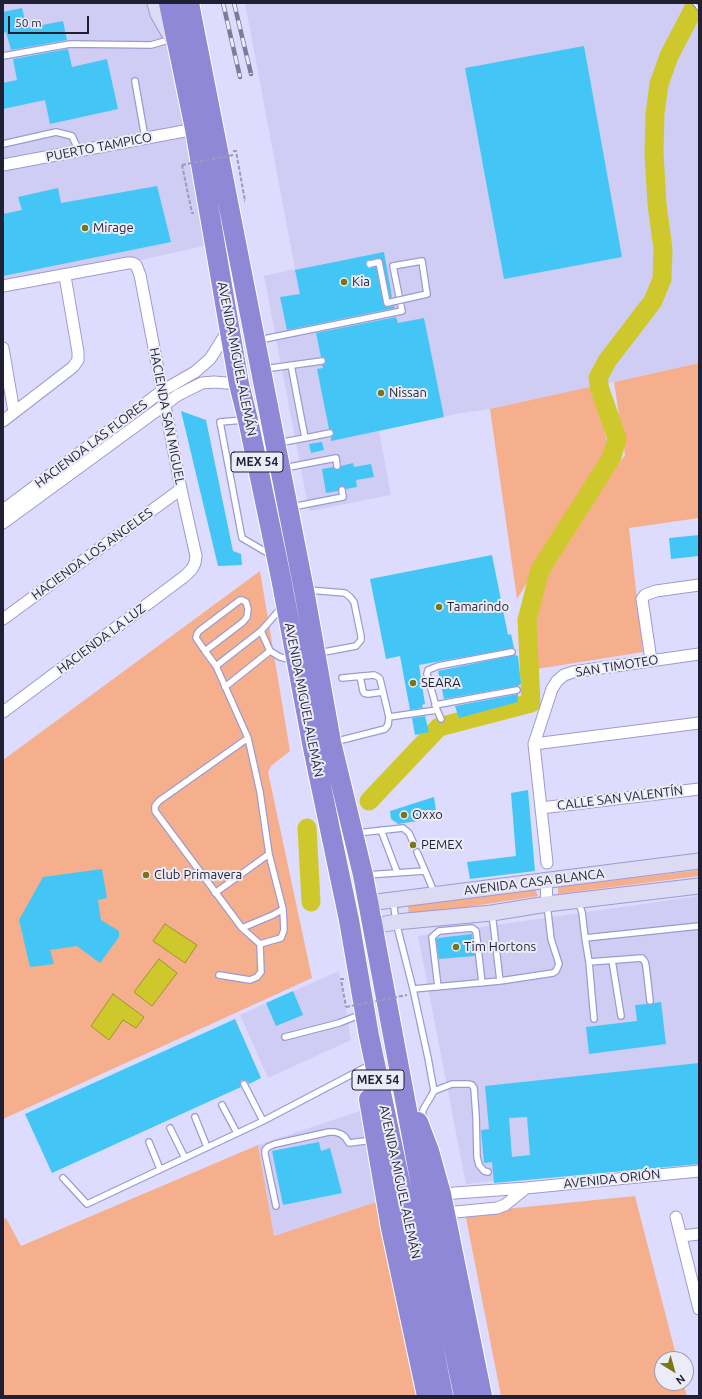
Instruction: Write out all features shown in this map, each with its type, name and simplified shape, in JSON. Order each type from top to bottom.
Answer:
[{"type":"highway","name":"AVENIDA MIGUEL ALEMÁN","points":[[169,3],[175,44],[195,129],[239,384],[248,420],[286,602],[313,748],[350,920],[369,1036],[464,1396]]},
{"type":"highway","name":"AVENIDA MIGUEL ALEMÁN","points":[[189,3],[304,590],[331,742],[374,926],[403,1092],[421,1236],[444,1396]]},
{"type":"highway","points":[[369,1036],[364,1068],[391,1228],[427,1396]]},
{"type":"highway","points":[[403,1092],[421,1128],[430,1151],[441,1194],[482,1396]]},
{"type":"street","points":[[155,3],[158,14],[175,44]]},
{"type":"street","points":[[197,44],[201,24],[200,3]]},
{"type":"street","name":"PUERTO TAMPICO","points":[[3,165],[195,129]]},
{"type":"street","name":"HACIENDA SAN MIGUEL","points":[[65,276],[128,263],[132,263],[139,270],[181,488],[196,556],[195,563]]},
{"type":"street","points":[[3,286],[65,276],[78,352],[78,360],[73,367],[3,421]]},
{"type":"street","name":"HACIENDA LAS FLORES","points":[[3,510],[162,391],[195,372],[210,358],[229,328]]},
{"type":"street","points":[[3,348],[4,361],[14,412]]},
{"type":"street","name":"HACIENDA LAS FLORES","points":[[3,523],[165,404],[188,389],[202,382],[239,384]]},
{"type":"street","name":"HACIENDA LOS ANGELES","points":[[3,619],[181,488]]},
{"type":"street","name":"HACIENDA LA LUZ","points":[[3,712],[185,576],[192,569],[195,563]]},
{"type":"street","points":[[651,660],[642,599],[645,595],[656,591],[699,585]]},
{"type":"street","name":"SAN TIMOTEO","points":[[547,863],[534,744],[552,689],[557,681],[564,675],[573,672],[699,654]]},
{"type":"street","points":[[534,744],[699,723]]},
{"type":"street","name":"CALLE SAN VALENTÍN","points":[[541,808],[699,788]]},
{"type":"street","name":"AVENIDA CASA BLANCA","points":[[369,903],[699,862]]},
{"type":"street","points":[[546,881],[547,904]]},
{"type":"street","name":"AVENIDA CASA BLANCA","points":[[374,926],[396,922],[492,913],[547,904],[699,886]]},
{"type":"street","name":"AVENIDA ORIÓN","points":[[441,1194],[526,1188],[699,1171]]},
{"type":"street","points":[[445,1213],[497,1208],[505,1205],[526,1188]]},
{"type":"street","points":[[676,1216],[699,1309]]},
{"type":"street","points":[[681,1236],[699,1234]]},
{"type":"lane","points":[[3,56],[70,44],[175,44]]},
{"type":"lane","points":[[135,81],[145,138]]},
{"type":"lane","points":[[3,144],[56,132],[72,136],[79,151]]},
{"type":"lane","points":[[254,341],[402,311],[393,266],[422,261],[427,294],[387,303],[379,262],[370,264]]},
{"type":"lane","points":[[260,369],[322,361]]},
{"type":"lane","points":[[291,365],[305,438]]},
{"type":"lane","points":[[248,420],[220,422],[242,538],[277,559]]},
{"type":"lane","points":[[275,443],[330,433]]},
{"type":"lane","points":[[280,469],[336,458],[337,466]]},
{"type":"lane","points":[[288,508],[342,497],[342,490]]},
{"type":"lane","points":[[304,590],[345,593],[350,597],[354,602],[361,636],[361,640],[356,646],[315,654]]},
{"type":"lane","points":[[205,651],[243,622],[247,617],[248,608],[246,602],[240,600],[199,631],[196,634],[196,638],[205,651],[216,666],[248,738],[258,786],[269,854],[283,909],[284,930],[281,938],[260,944]]},
{"type":"lane","points":[[216,666],[261,631],[286,602]]},
{"type":"lane","points":[[261,631],[270,651],[280,657],[297,661]]},
{"type":"lane","points":[[225,687],[270,651]]},
{"type":"lane","points":[[441,719],[436,707],[427,674],[428,670],[431,668],[512,652]]},
{"type":"lane","points":[[331,742],[385,729],[388,725],[389,717],[378,677],[374,675],[342,678]]},
{"type":"lane","points":[[360,676],[364,693],[368,694],[383,692]]},
{"type":"lane","points":[[389,717],[517,690]]},
{"type":"lane","points":[[219,975],[250,980],[257,977],[261,972],[260,944],[242,928],[215,893],[157,814],[155,811],[155,806],[159,801],[248,738]]},
{"type":"lane","points":[[352,833],[403,828],[409,832],[413,842]]},
{"type":"lane","points":[[381,830],[397,872]]},
{"type":"lane","points":[[417,852],[435,894]]},
{"type":"lane","points":[[215,893],[269,854]]},
{"type":"lane","points":[[363,875],[425,871]]},
{"type":"lane","points":[[393,900],[396,922],[413,989],[434,1091]]},
{"type":"lane","points":[[578,900],[582,912],[589,962],[594,1019]]},
{"type":"lane","points":[[413,989],[500,981],[553,973],[556,971],[559,964],[551,939],[547,904]]},
{"type":"lane","points":[[242,928],[273,915],[283,909]]},
{"type":"lane","points":[[492,913],[500,981]]},
{"type":"lane","points":[[585,938],[699,926]]},
{"type":"lane","points":[[438,987],[432,937],[439,931],[472,928],[476,931],[482,983]]},
{"type":"lane","points":[[589,962],[642,958],[645,962],[650,1001]]},
{"type":"lane","points":[[612,960],[621,1016]]},
{"type":"lane","points":[[285,1037],[365,1013]]},
{"type":"lane","points":[[63,1178],[87,1204],[237,1134],[364,1068]]},
{"type":"lane","points":[[244,1084],[263,1121]]},
{"type":"lane","points":[[421,1128],[423,1110],[434,1091],[452,1084],[469,1084],[474,1088],[477,1157],[479,1165],[484,1171],[488,1172]]},
{"type":"lane","points":[[222,1105],[237,1134]]},
{"type":"lane","points":[[195,1117],[207,1147]]},
{"type":"lane","points":[[170,1128],[185,1158]]},
{"type":"lane","points":[[276,1206],[265,1154],[265,1150],[268,1148],[275,1144],[329,1132],[341,1134],[349,1143],[376,1140]]},
{"type":"lane","points":[[149,1142],[160,1170]]},
{"type":"path","points":[[182,165],[233,155]]},
{"type":"path","points":[[342,979],[346,1007],[407,995]]},
{"type":"shaded area","points":[[3,3],[180,3],[230,240],[3,291]]},
{"type":"shaded area","points":[[245,3],[699,3],[699,363],[490,409],[456,414],[379,431],[391,495],[309,511],[264,276],[295,269]]},
{"type":"shaded area","points":[[699,363],[699,518],[629,528],[643,652],[537,669],[533,627],[549,565],[625,455],[614,382]]},
{"type":"shaded area","points":[[594,386],[609,450],[517,599],[490,409]]},
{"type":"shaded area","name":"Club Primavera","points":[[260,571],[290,751],[271,766],[268,772],[312,978],[3,1119],[3,760]]},
{"type":"shaded area","points":[[699,870],[699,876],[558,894],[558,887]]},
{"type":"shaded area","points":[[535,889],[538,896],[409,916],[408,906]]},
{"type":"shaded area","points":[[699,896],[699,1161],[466,1184],[418,936]]},
{"type":"shaded area","points":[[165,924],[197,945],[185,963],[153,941]]},
{"type":"shaded area","points":[[159,959],[177,973],[152,1006],[134,992]]},
{"type":"shaded area","points":[[339,971],[351,1040],[268,1078],[240,1015]]},
{"type":"shaded area","points":[[113,994],[144,1017],[136,1028],[123,1020],[109,1040],[91,1026]]},
{"type":"shaded area","points":[[360,1111],[376,1202],[274,1236],[258,1145]]},
{"type":"shaded area","points":[[258,1145],[274,1236],[376,1202],[417,1396],[3,1396],[3,1220],[6,1218],[21,1246]]},
{"type":"shaded area","points":[[635,1196],[675,1351],[654,1351],[654,1391],[685,1391],[687,1396],[501,1396],[465,1213]]},
{"type":"building","points":[[22,8],[27,28],[63,21],[67,40],[11,50],[6,32],[3,33],[3,12]]},
{"type":"building","points":[[584,46],[622,257],[504,279],[465,68]]},
{"type":"building","points":[[68,49],[72,67],[107,59],[118,109],[50,124],[45,100],[3,109],[3,83],[17,80],[13,59]]},
{"type":"building","name":"Mirage","points":[[157,186],[171,242],[3,276],[3,214],[22,210],[18,197],[58,188],[61,203]]},
{"type":"building","name":"Kia","points":[[384,252],[392,297],[390,298],[382,260],[378,258],[369,260],[367,261],[366,265],[369,268],[376,267],[384,305],[388,307],[394,306],[395,308],[287,330],[280,297],[300,294],[295,270]]},
{"type":"building","name":"Nissan","points":[[396,317],[398,323],[424,318],[444,417],[331,441],[331,437],[334,435],[334,432],[332,429],[329,429],[317,369],[323,368],[322,365],[326,363],[326,360],[324,357],[321,357],[316,333]]},
{"type":"building","points":[[181,411],[206,420],[233,551],[241,554],[242,565],[218,566]]},
{"type":"building","points":[[322,442],[324,450],[311,453],[309,444]]},
{"type":"building","points":[[353,463],[354,467],[371,464],[374,477],[356,480],[357,487],[346,489],[344,486],[341,486],[338,488],[338,491],[326,493],[322,469],[333,467],[335,470],[338,470],[341,466]]},
{"type":"building","points":[[699,535],[699,556],[671,559],[669,538]]},
{"type":"building","name":"Tamarindo","points":[[492,555],[508,635],[511,634],[514,648],[419,665],[425,704],[422,705],[423,708],[410,710],[400,656],[386,659],[370,579]]},
{"type":"building","points":[[515,655],[518,656],[521,684],[518,686],[444,699],[438,671]]},
{"type":"building","points":[[518,694],[518,702],[459,718],[455,706]]},
{"type":"building","points":[[425,716],[429,732],[415,735],[412,718]]},
{"type":"building","points":[[528,790],[535,871],[470,879],[467,862],[516,856],[511,793]]},
{"type":"building","points":[[434,797],[437,818],[398,824],[391,819],[390,811]]},
{"type":"building","points":[[102,869],[107,898],[98,900],[101,920],[119,931],[119,937],[100,963],[77,946],[50,950],[54,964],[30,967],[19,920],[43,877]]},
{"type":"building","name":"Tim Hortons","points":[[472,934],[475,956],[439,959],[436,939]]},
{"type":"building","points":[[293,991],[303,1015],[276,1026],[266,1003]]},
{"type":"building","points":[[661,1002],[666,1044],[589,1054],[586,1027],[637,1021],[635,1005],[651,1005]]},
{"type":"building","points":[[235,1019],[261,1078],[249,1084],[246,1080],[242,1080],[240,1083],[241,1087],[52,1173],[25,1114]]},
{"type":"building","points":[[699,1063],[699,1164],[494,1183],[492,1162],[484,1163],[481,1130],[489,1129],[485,1086]],"holes":[[[527,1117],[530,1155],[512,1157],[509,1118]]]},
{"type":"building","points":[[319,1142],[321,1151],[330,1148],[342,1193],[283,1205],[272,1151]]},
{"type":"waterway","points":[[369,801],[439,727],[531,703],[527,620],[540,570],[612,457],[617,438],[600,390],[598,378],[607,361],[653,301],[662,279],[663,249],[657,204],[654,153],[655,114],[659,84],[669,56],[693,10],[695,3]]},
{"type":"waterway","points":[[307,828],[311,902]]},
{"type":"railway","points":[[223,3],[240,77]]},
{"type":"railway","points":[[234,3],[251,74]]},
{"type":"railway","points":[[694,3],[699,9]]},
{"type":"place","name":"Mirage","points":[[85,228]]},
{"type":"place","name":"Kia","points":[[344,282]]},
{"type":"place","name":"Nissan","points":[[381,393]]},
{"type":"place","name":"Tamarindo","points":[[439,607]]},
{"type":"place","name":"SEARA","points":[[413,683]]},
{"type":"place","name":"Oxxo","points":[[404,815]]},
{"type":"place","name":"PEMEX","points":[[413,845]]},
{"type":"place","name":"Club Primavera","points":[[146,875]]},
{"type":"place","name":"Tim Hortons","points":[[456,947]]}]
